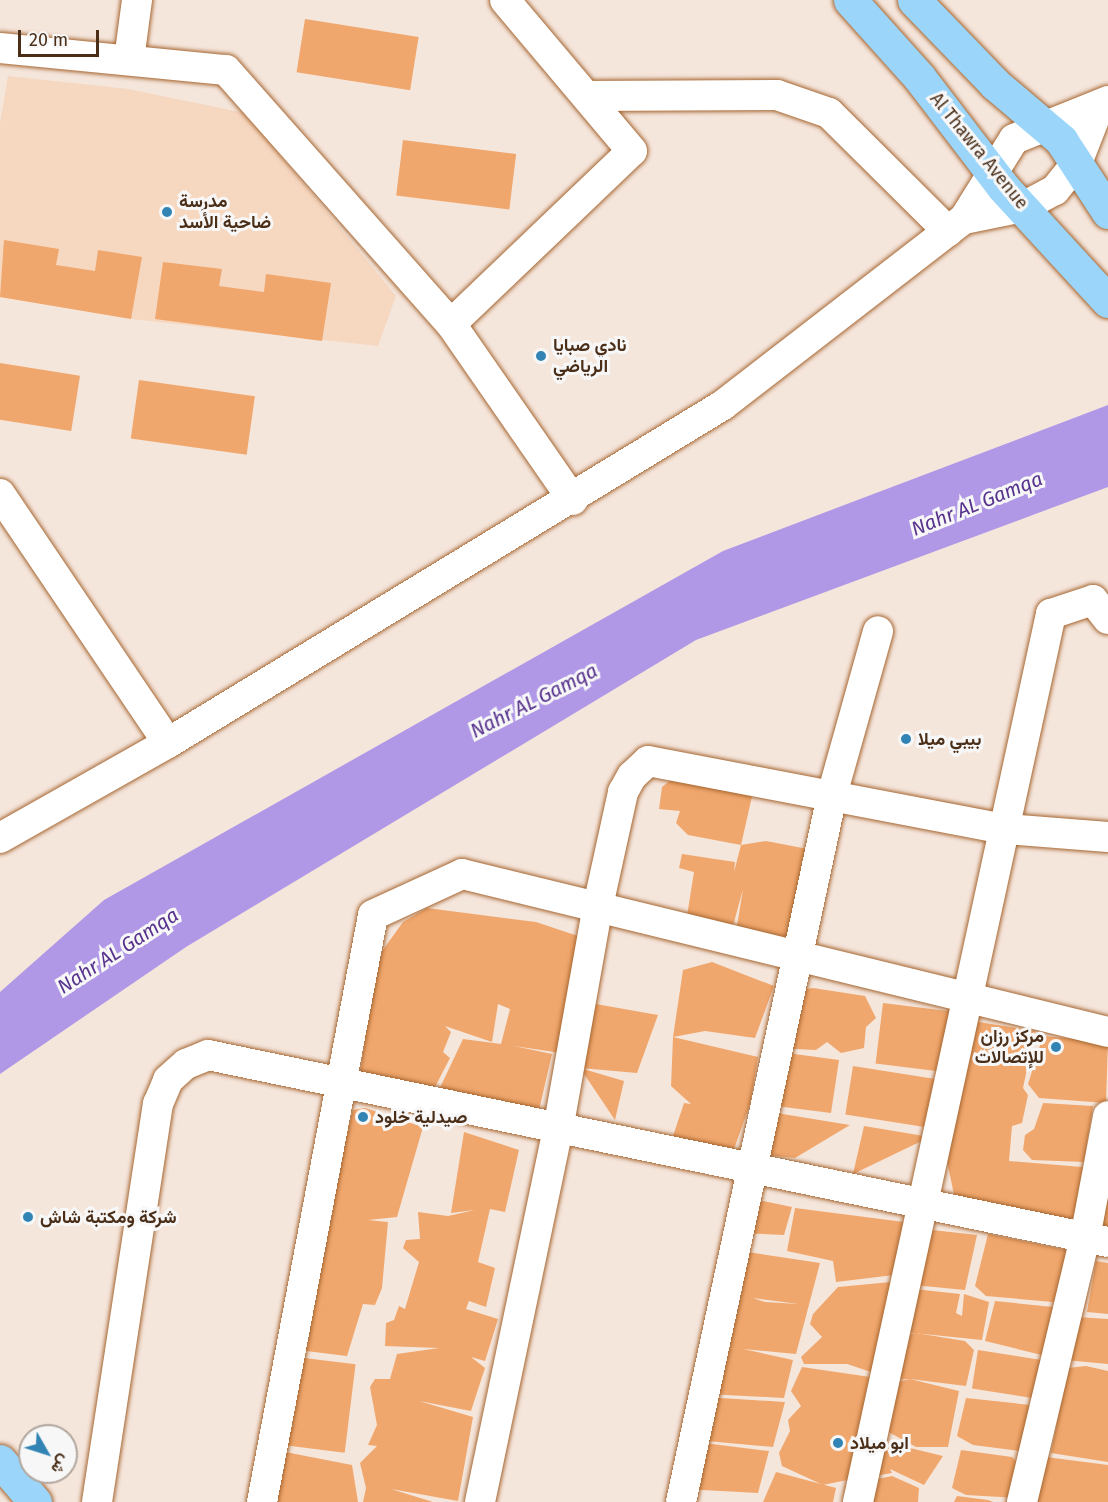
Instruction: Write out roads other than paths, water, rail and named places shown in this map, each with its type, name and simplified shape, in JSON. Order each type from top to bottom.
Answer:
[{"type":"main road","name":"Al Thawra Avenue","points":[[849,0],[919,77],[990,171],[1108,301]]},
{"type":"main road","points":[[914,0],[995,84],[1046,124],[1077,163],[1108,212]]},
{"type":"main road","points":[[0,1461],[35,1502]]},
{"type":"street","points":[[129,60],[137,0]]},
{"type":"street","points":[[451,324],[632,151],[505,0]]},
{"type":"street","points":[[0,48],[226,70],[451,324],[573,500]]},
{"type":"street","points":[[586,96],[777,95],[829,113],[956,225]]},
{"type":"street","points":[[956,225],[1023,207],[1055,190],[1077,163],[1103,105]]},
{"type":"street","points":[[0,838],[168,743],[573,500],[723,405],[956,225],[990,171],[1014,139],[1046,124],[1103,105]]},
{"type":"street","points":[[0,494],[168,743]]},
{"type":"street","points":[[858,1502],[1051,614],[1093,600],[1108,619]]},
{"type":"street","points":[[681,1502],[832,795],[878,631]]},
{"type":"street","points":[[480,1502],[559,1124],[598,906],[623,792],[648,761],[1006,828],[1108,837]]},
{"type":"street","points":[[262,1502],[338,1082],[373,915],[462,874],[969,994],[1108,1032]]},
{"type":"street","points":[[97,1502],[158,1104],[168,1080],[186,1064],[208,1055],[559,1124],[752,1168],[1097,1240]]},
{"type":"street","points":[[1022,1502],[1097,1240],[1108,1116]]},
{"type":"water","name":"Nahr AL Gamqa","points":[[1108,405],[1108,487],[696,640],[186,947],[0,1074],[0,992],[104,900],[723,551]]},
{"type":"place","name":"مدرسة ضاحية الأسد","points":[[167,212]]},
{"type":"place","name":"نادي صبايا الرياضي","points":[[541,356]]},
{"type":"place","name":"بيبي ميلا","points":[[906,739]]},
{"type":"place","name":"مركز رزان للإتصالات","points":[[1056,1047]]},
{"type":"place","name":"صيدلية خلود","points":[[363,1117]]},
{"type":"place","name":"شركة ومكتبة شاش","points":[[28,1217]]},
{"type":"place","name":"ابو ميلاد","points":[[838,1443]]}]
